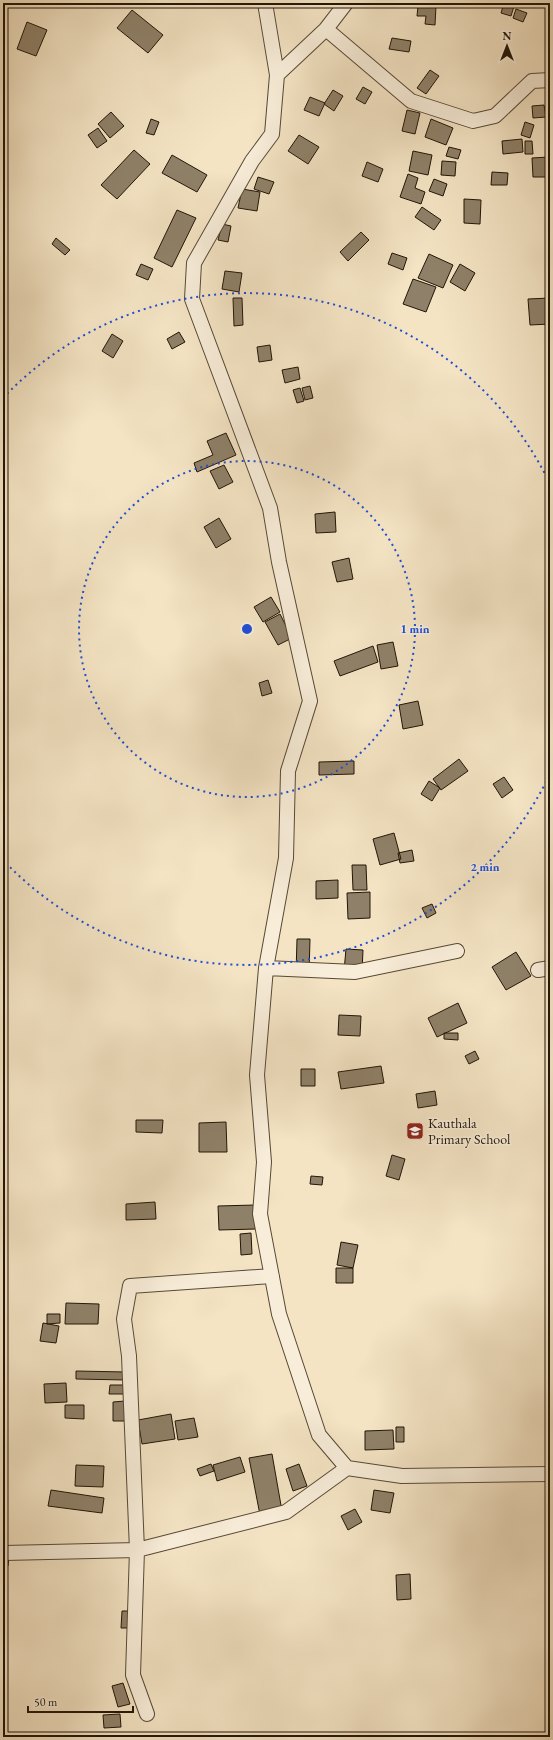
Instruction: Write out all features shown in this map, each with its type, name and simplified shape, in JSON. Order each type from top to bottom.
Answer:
[{"type":"street","points":[[265,3],[277,75],[272,134],[252,162],[194,263],[192,299],[270,508],[279,562],[310,701],[288,771],[286,858],[266,968],[257,1075],[264,1162],[260,1214],[279,1314],[319,1435],[347,1468],[402,1476],[550,1474]]},
{"type":"street","points":[[277,75],[326,29],[346,3]]},
{"type":"street","points":[[326,29],[411,101],[473,121],[495,116],[532,81],[550,80]]},
{"type":"street","points":[[266,968],[355,972],[457,951]]},
{"type":"street","points":[[147,1714],[133,1675],[137,1550],[129,1356],[124,1319],[130,1286],[272,1276]]},
{"type":"street","points":[[4,1553],[137,1550],[286,1512],[347,1468]]},
{"type":"building","points":[[504,3],[515,3],[511,16],[501,13]]},
{"type":"building","points":[[418,6],[436,6],[435,25],[425,24],[426,16],[417,16]]},
{"type":"building","points":[[516,9],[527,13],[523,22],[513,18]]},
{"type":"building","points":[[132,10],[163,35],[148,53],[117,28]]},
{"type":"building","points":[[27,22],[47,30],[36,56],[17,49]]},
{"type":"building","points":[[392,38],[411,41],[409,52],[389,49]]},
{"type":"building","points":[[430,70],[439,76],[426,94],[417,88]]},
{"type":"building","points":[[363,87],[372,92],[365,104],[356,99]]},
{"type":"building","points":[[333,90],[343,96],[334,111],[324,104]]},
{"type":"building","points":[[310,97],[325,103],[319,116],[304,110]]},
{"type":"building","points":[[547,102],[550,103],[550,114],[546,114]]},
{"type":"building","points":[[544,105],[546,117],[533,118],[532,106]]},
{"type":"building","points":[[407,110],[420,113],[415,134],[402,131]]},
{"type":"building","points":[[111,112],[124,126],[110,138],[98,124]]},
{"type":"building","points":[[151,119],[159,122],[154,135],[146,133]]},
{"type":"building","points":[[431,119],[453,128],[446,145],[425,137]]},
{"type":"building","points":[[525,122],[534,125],[530,138],[521,135]]},
{"type":"building","points":[[98,128],[107,141],[97,148],[88,135]]},
{"type":"building","points":[[299,135],[319,147],[308,164],[288,151]]},
{"type":"building","points":[[522,139],[523,152],[503,154],[502,141]]},
{"type":"building","points":[[525,141],[532,141],[533,154],[525,154]]},
{"type":"building","points":[[449,147],[461,150],[458,159],[446,156]]},
{"type":"building","points":[[134,150],[150,164],[117,199],[101,185]]},
{"type":"building","points":[[413,151],[432,155],[428,175],[409,171]]},
{"type":"building","points":[[172,155],[207,175],[197,192],[162,173]]},
{"type":"building","points":[[549,157],[549,177],[533,177],[532,158]]},
{"type":"building","points":[[442,161],[456,162],[455,176],[441,175]]},
{"type":"building","points":[[367,162],[383,169],[378,182],[362,176]]},
{"type":"building","points":[[492,172],[508,173],[507,185],[491,185]]},
{"type":"building","points":[[408,174],[418,178],[415,188],[425,192],[421,204],[400,197]]},
{"type":"building","points":[[258,177],[274,182],[269,194],[254,189]]},
{"type":"building","points":[[434,179],[447,184],[443,196],[429,191]]},
{"type":"building","points":[[242,189],[260,192],[257,211],[238,208]]},
{"type":"building","points":[[464,199],[481,200],[480,224],[464,223]]},
{"type":"building","points":[[422,207],[441,220],[434,230],[415,217]]},
{"type":"building","points":[[177,210],[196,218],[172,267],[154,258]]},
{"type":"building","points":[[549,221],[550,221],[549,255]]},
{"type":"building","points":[[222,224],[231,226],[228,242],[218,240]]},
{"type":"building","points":[[361,232],[369,240],[348,261],[340,252]]},
{"type":"building","points":[[56,238],[70,250],[65,255],[52,244]]},
{"type":"building","points":[[392,253],[407,258],[403,270],[388,264]]},
{"type":"building","points":[[429,254],[453,265],[443,288],[418,278]]},
{"type":"building","points":[[141,264],[153,269],[148,280],[136,275]]},
{"type":"building","points":[[460,264],[475,273],[465,291],[450,282]]},
{"type":"building","points":[[225,271],[242,273],[239,292],[222,289]]},
{"type":"building","points":[[413,279],[436,287],[426,312],[403,304]]},
{"type":"building","points":[[233,298],[242,298],[243,325],[234,326]]},
{"type":"building","points":[[550,298],[550,324],[530,325],[528,299]]},
{"type":"building","points":[[179,332],[185,342],[172,349],[167,339]]},
{"type":"building","points":[[112,334],[123,341],[113,358],[102,351]]},
{"type":"building","points":[[270,345],[272,360],[259,362],[257,347]]},
{"type":"building","points":[[298,367],[300,379],[285,383],[282,370]]},
{"type":"building","points":[[310,386],[313,398],[305,400],[302,388]]},
{"type":"building","points":[[300,388],[304,401],[297,403],[293,390]]},
{"type":"building","points":[[226,433],[236,455],[197,472],[194,463],[213,455],[207,441]]},
{"type":"building","points":[[224,465],[233,482],[219,489],[210,471]]},
{"type":"building","points":[[335,512],[336,532],[316,533],[315,514]]},
{"type":"building","points":[[219,518],[231,539],[216,548],[204,527]]},
{"type":"building","points":[[349,558],[353,579],[337,582],[332,562]]},
{"type":"building","points":[[271,597],[280,612],[263,622],[254,607]]},
{"type":"building","points":[[280,614],[292,638],[278,645],[265,622]]},
{"type":"building","points":[[393,642],[398,666],[381,669],[377,645]]},
{"type":"building","points":[[373,646],[378,662],[340,676],[334,661]]},
{"type":"building","points":[[268,680],[272,693],[262,696],[259,683]]},
{"type":"building","points":[[418,701],[423,725],[403,729],[399,705]]},
{"type":"building","points":[[459,759],[468,771],[441,790],[433,779]]},
{"type":"building","points":[[354,761],[354,774],[319,775],[319,762]]},
{"type":"building","points":[[504,777],[513,790],[502,798],[493,784]]},
{"type":"building","points":[[429,781],[440,788],[432,801],[421,794]]},
{"type":"building","points":[[394,833],[401,859],[380,865],[373,839]]},
{"type":"building","points":[[412,850],[414,861],[400,863],[398,853]]},
{"type":"building","points":[[352,865],[366,865],[367,890],[353,890]]},
{"type":"building","points":[[338,880],[338,898],[316,899],[316,881]]},
{"type":"building","points":[[370,892],[370,918],[348,919],[347,893]]},
{"type":"building","points":[[432,904],[436,913],[427,918],[422,908]]},
{"type":"building","points":[[297,939],[310,939],[309,974],[296,974]]},
{"type":"building","points":[[346,949],[363,950],[362,972],[344,971]]},
{"type":"building","points":[[516,952],[531,976],[506,990],[492,967]]},
{"type":"building","points":[[458,1003],[467,1023],[437,1037],[428,1018]]},
{"type":"building","points":[[339,1015],[361,1016],[360,1036],[338,1035]]},
{"type":"building","points":[[444,1033],[458,1033],[458,1040],[444,1039]]},
{"type":"building","points":[[475,1051],[479,1059],[469,1064],[465,1056]]},
{"type":"building","points":[[381,1066],[384,1083],[341,1089],[338,1072]]},
{"type":"building","points":[[301,1069],[315,1069],[315,1086],[301,1086]]},
{"type":"building","points":[[435,1091],[437,1105],[418,1108],[416,1094]]},
{"type":"building","points":[[136,1120],[163,1120],[162,1133],[136,1132]]},
{"type":"building","points":[[226,1122],[227,1152],[199,1152],[199,1123]]},
{"type":"building","points":[[392,1155],[405,1159],[399,1180],[386,1176]]},
{"type":"building","points":[[311,1176],[323,1177],[322,1185],[310,1184]]},
{"type":"building","points":[[155,1202],[156,1219],[126,1220],[126,1204]]},
{"type":"building","points":[[255,1205],[256,1229],[219,1230],[218,1206]]},
{"type":"building","points":[[251,1233],[252,1254],[241,1255],[240,1234]]},
{"type":"building","points":[[341,1242],[358,1245],[353,1268],[337,1265]]},
{"type":"building","points":[[336,1268],[353,1268],[353,1283],[336,1283]]},
{"type":"building","points":[[66,1303],[99,1304],[98,1324],[65,1324]]},
{"type":"building","points":[[47,1314],[60,1314],[60,1323],[47,1324]]},
{"type":"building","points":[[43,1323],[59,1326],[56,1343],[40,1341]]},
{"type":"building","points":[[76,1371],[127,1372],[126,1380],[76,1379]]},
{"type":"building","points":[[66,1383],[67,1402],[45,1403],[44,1384]]},
{"type":"building","points":[[110,1385],[126,1385],[125,1394],[109,1394]]},
{"type":"building","points":[[125,1401],[126,1421],[113,1421],[113,1402]]},
{"type":"building","points":[[65,1405],[84,1405],[84,1419],[65,1418]]},
{"type":"building","points":[[171,1414],[175,1439],[142,1444],[138,1420]]},
{"type":"building","points":[[194,1418],[198,1437],[178,1440],[175,1421]]},
{"type":"building","points":[[396,1427],[404,1427],[404,1442],[396,1442]]},
{"type":"building","points":[[393,1430],[394,1449],[365,1450],[365,1431]]},
{"type":"building","points":[[272,1454],[282,1511],[260,1515],[249,1458]]},
{"type":"building","points":[[240,1457],[245,1472],[217,1481],[213,1465]]},
{"type":"building","points":[[211,1464],[214,1471],[200,1476],[197,1469]]},
{"type":"building","points":[[299,1464],[307,1486],[293,1491],[286,1469]]},
{"type":"building","points":[[76,1465],[104,1466],[103,1487],[75,1486]]},
{"type":"building","points":[[51,1490],[104,1498],[102,1513],[48,1506]]},
{"type":"building","points":[[374,1490],[394,1493],[390,1513],[371,1510]]},
{"type":"building","points":[[355,1509],[362,1522],[348,1530],[341,1516]]},
{"type":"building","points":[[3,1556],[9,1556],[8,1566],[3,1566]]},
{"type":"building","points":[[410,1574],[411,1599],[397,1600],[396,1575]]},
{"type":"building","points":[[122,1611],[132,1611],[132,1628],[121,1628]]},
{"type":"building","points":[[123,1683],[130,1704],[118,1707],[112,1686]]},
{"type":"building","points":[[120,1714],[121,1727],[104,1728],[103,1715]]},
{"type":"place","name":"Kauthala Primary School","points":[[415,1131]]}]
